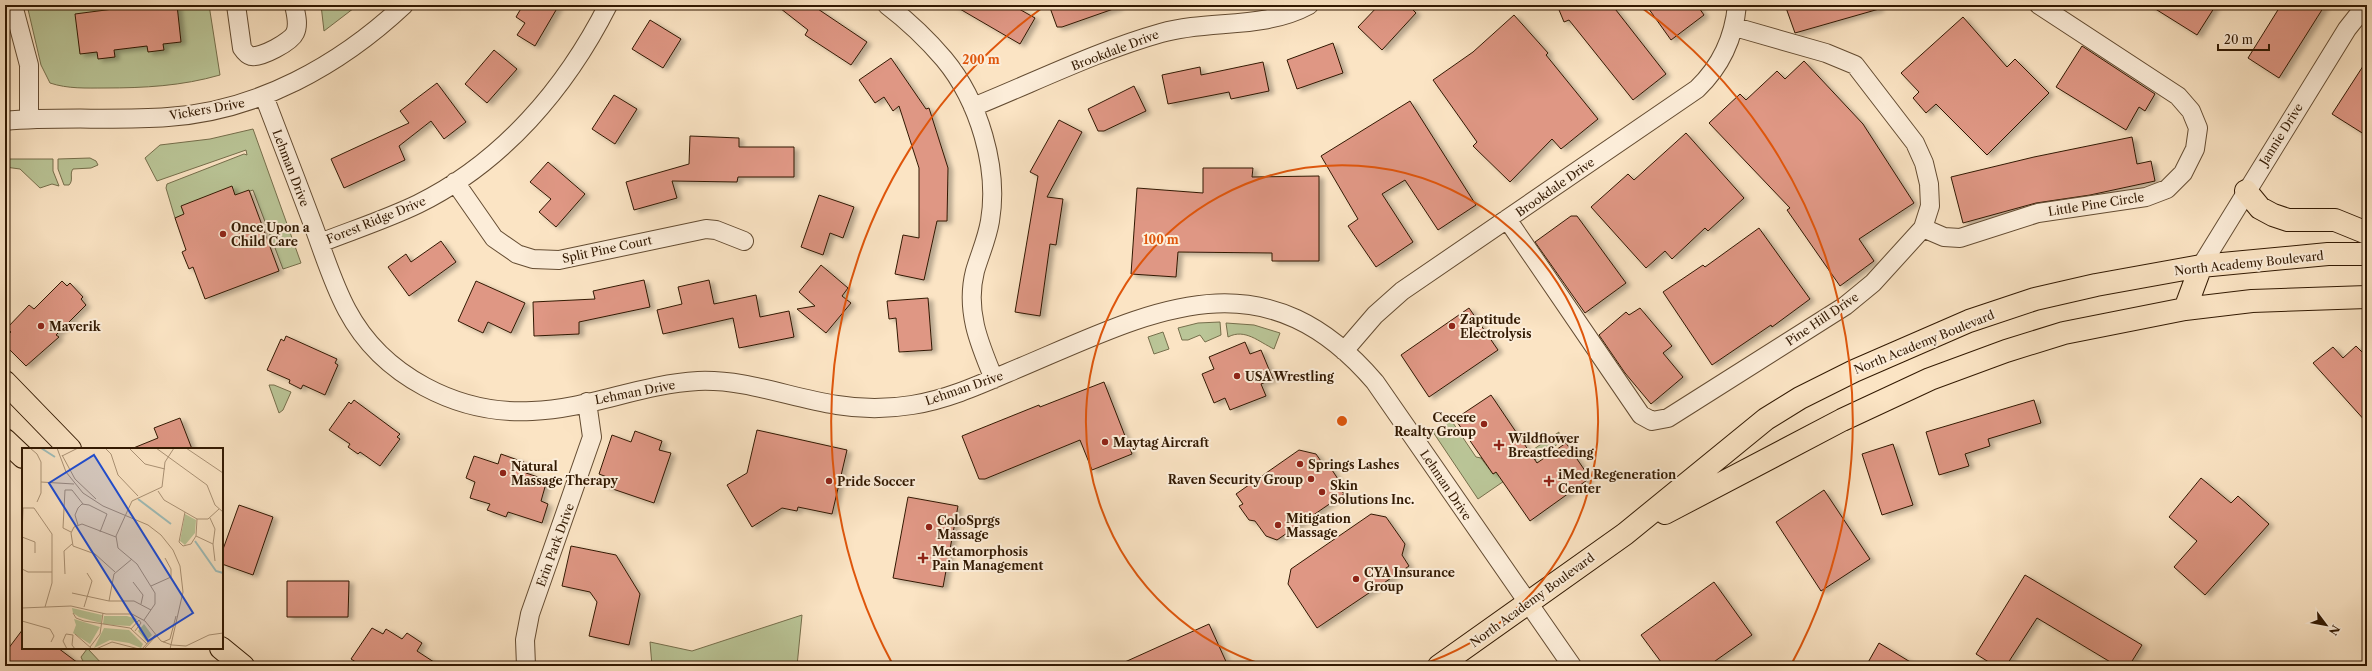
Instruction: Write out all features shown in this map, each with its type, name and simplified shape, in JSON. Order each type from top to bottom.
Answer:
[{"type":"highway","points":[[2246,191],[2260,208],[2273,215],[2288,220],[2336,220],[2367,233]]},
{"type":"highway","name":"North Academy Boulevard","points":[[1439,666],[1625,534],[1766,419],[1800,398],[1854,371],[1969,321],[2035,299],[2096,285],[2201,266],[2328,254],[2367,254]]},
{"type":"highway","points":[[2185,309],[2201,266]]},
{"type":"highway","name":"North Academy Boulevard","points":[[1625,534],[1842,420],[1930,379],[2006,351],[2064,333],[2185,309],[2252,301],[2367,297]]},
{"type":"highway","points":[[5,382],[69,448]]},
{"type":"highway","points":[[5,440],[22,456]]},
{"type":"highway","points":[[222,649],[243,666]]},
{"type":"street","points":[[13,5],[29,65],[29,119]]},
{"type":"street","points":[[236,5],[242,48],[246,53],[252,56],[261,55],[292,39],[296,28],[294,5]]},
{"type":"street","name":"Vickers Drive","points":[[5,121],[29,119],[170,117],[230,108],[264,96],[342,55],[378,29],[404,5]]},
{"type":"street","name":"Forest Ridge Drive","points":[[320,243],[394,215],[419,203],[455,182],[504,144],[542,106],[579,57],[608,5]]},
{"type":"street","points":[[887,5],[913,25],[945,60],[959,81],[973,107],[990,167],[992,197],[990,221],[973,285],[972,314],[976,334],[994,379]]},
{"type":"street","name":"Brookdale Drive","points":[[973,107],[1132,42],[1163,32],[1195,26],[1266,19],[1290,14],[1309,5]]},
{"type":"street","name":"Brookdale Drive","points":[[1344,351],[1370,319],[1394,298],[1697,89],[1719,61],[1735,27],[1736,5]]},
{"type":"street","name":"Little Pine Circle","points":[[1923,228],[1944,236],[1960,238],[2038,213],[2146,197],[2167,189],[2183,173],[2195,149],[2198,128],[2191,111],[2178,96],[2039,5]]},
{"type":"street","name":"Jannie Drive","points":[[2201,266],[2347,29],[2366,5]]},
{"type":"street","name":"Pine Hill Drive","points":[[1507,220],[1641,415],[1647,420],[1657,421],[1668,418],[1845,306],[1872,283],[1923,228],[1930,206],[1929,184],[1924,163],[1915,143],[1855,65],[1826,53],[1735,27]]},
{"type":"street","name":"Lehman Drive","points":[[264,96],[341,297],[364,336],[388,361],[425,388],[466,404],[500,411],[535,411],[587,402],[666,385],[699,381],[756,386],[839,406],[900,406],[948,396],[994,379],[1139,318],[1174,308],[1211,302],[1246,305],[1280,312],[1320,333],[1362,367],[1385,397],[1572,666]]},
{"type":"street","name":"Split Pine Court","points":[[455,182],[494,238],[517,254],[533,259],[559,260],[706,230],[716,230],[744,241]]},
{"type":"street","name":"Erin Park Drive","points":[[526,666],[525,646],[530,614],[592,436],[587,402]]},
{"type":"green space","points":[[27,5],[209,5],[220,75],[191,82],[134,88],[77,88],[50,83],[41,65]]},
{"type":"green space","points":[[321,5],[358,5],[324,31]]},
{"type":"green space","points":[[253,129],[301,263],[283,269],[253,190],[175,218],[166,188],[167,184],[244,154],[247,155],[246,150],[157,181],[145,158],[160,145],[210,139]]},
{"type":"green space","points":[[90,158],[96,161],[98,165],[91,168],[73,169],[69,185],[64,185],[58,169],[58,159]]},
{"type":"green space","points":[[7,159],[53,159],[53,171],[59,186],[52,184],[40,188],[20,169],[5,167]]},
{"type":"green space","points":[[1220,322],[1221,335],[1205,342],[1200,335],[1188,340],[1182,340],[1178,328],[1198,323]]},
{"type":"green space","points":[[1226,323],[1254,325],[1280,333],[1274,349],[1246,335],[1240,334],[1228,337]]},
{"type":"green space","points":[[1163,332],[1169,349],[1154,354],[1148,337]]},
{"type":"green space","points":[[269,385],[274,385],[291,392],[283,410],[279,413]]},
{"type":"green space","points":[[1451,420],[1476,457],[1481,458],[1493,474],[1528,450],[1536,459],[1478,499],[1433,432]]},
{"type":"green space","points":[[1559,432],[1559,443],[1540,457],[1534,449]]},
{"type":"green space","points":[[802,615],[797,666],[652,666],[650,642],[692,651]]},
{"type":"green space","points":[[87,649],[104,666],[90,665],[82,660],[81,657]]},
{"type":"building","points":[[144,5],[177,5],[181,42],[163,44],[164,50],[148,52],[147,46],[114,50],[115,57],[98,59],[97,52],[80,54],[75,14]]},
{"type":"building","points":[[523,5],[559,5],[535,46],[517,35],[525,23],[516,17]]},
{"type":"building","points":[[776,5],[812,5],[867,42],[851,65],[805,35],[808,30]]},
{"type":"building","points":[[953,5],[1012,5],[1035,18],[1020,44]]},
{"type":"building","points":[[1049,5],[1118,5],[1119,7],[1062,27],[1057,27]]},
{"type":"building","points":[[1379,5],[1408,5],[1416,13],[1382,50],[1358,27]]},
{"type":"building","points":[[1557,5],[1612,5],[1666,74],[1633,100],[1569,20],[1564,22]]},
{"type":"building","points":[[1646,5],[1697,5],[1704,15],[1671,40]]},
{"type":"building","points":[[1785,5],[1879,5],[1879,9],[1795,33]]},
{"type":"building","points":[[2149,5],[2216,5],[2197,35]]},
{"type":"building","points":[[2281,5],[2325,5],[2279,78],[2248,58]]},
{"type":"building","points":[[1514,15],[1548,53],[1546,55],[1598,119],[1561,149],[1552,139],[1510,182],[1473,146],[1477,142],[1433,80],[1473,52]]},
{"type":"building","points":[[1963,17],[2007,67],[2015,59],[2049,93],[1987,155],[1936,104],[1926,113],[1913,98],[1919,92],[1901,73]]},
{"type":"building","points":[[650,20],[681,39],[663,68],[632,49]]},
{"type":"building","points":[[1333,43],[1343,73],[1297,89],[1287,60]]},
{"type":"building","points":[[2082,46],[2155,94],[2145,111],[2139,107],[2126,130],[2056,87]]},
{"type":"building","points":[[494,50],[517,69],[487,103],[465,84]]},
{"type":"building","points":[[891,58],[926,109],[929,108],[948,168],[947,221],[937,221],[924,280],[895,274],[903,235],[919,238],[919,168],[899,106],[893,111],[884,97],[875,103],[859,80]]},
{"type":"building","points":[[2367,60],[2367,136],[2332,114]]},
{"type":"building","points":[[1804,61],[1863,124],[1914,203],[1859,239],[1874,261],[1840,286],[1787,210],[1790,208],[1709,123],[1740,94],[1746,100],[1777,71],[1785,79]]},
{"type":"building","points":[[1263,62],[1269,91],[1231,99],[1229,92],[1168,104],[1162,75],[1200,67],[1201,75]]},
{"type":"building","points":[[437,83],[466,122],[444,139],[431,121],[399,146],[405,160],[344,188],[331,159],[409,123],[400,111]]},
{"type":"building","points":[[1134,86],[1146,111],[1104,131],[1098,131],[1088,109]]},
{"type":"building","points":[[614,95],[637,109],[615,144],[592,129]]},
{"type":"building","points":[[1410,101],[1476,205],[1438,230],[1405,180],[1382,194],[1413,242],[1376,267],[1348,226],[1358,219],[1321,156]]},
{"type":"building","points":[[1059,120],[1082,132],[1047,197],[1063,199],[1056,245],[1050,244],[1040,316],[1015,312],[1038,176],[1030,172]]},
{"type":"building","points":[[1686,133],[1744,198],[1708,231],[1705,228],[1672,259],[1665,251],[1646,268],[1591,207],[1628,174],[1634,180]]},
{"type":"building","points":[[690,136],[739,138],[739,147],[794,147],[794,177],[738,177],[737,182],[672,181],[677,198],[634,210],[626,182],[689,164]]},
{"type":"building","points":[[2132,137],[2137,164],[2151,161],[2155,181],[2090,195],[2036,203],[1963,223],[1951,177],[2034,157]]},
{"type":"building","points":[[548,162],[585,194],[556,227],[539,212],[551,199],[530,182]]},
{"type":"building","points":[[1203,168],[1253,168],[1252,177],[1319,176],[1319,261],[1272,261],[1272,253],[1178,252],[1176,277],[1131,274],[1137,188],[1203,193]]},
{"type":"building","name":"Once Upon a Child Care","points":[[232,186],[235,195],[249,190],[279,271],[205,299],[193,267],[189,269],[182,252],[186,250],[175,218],[184,214],[181,206]]},
{"type":"building","points":[[819,195],[854,207],[843,238],[830,233],[823,255],[801,247]]},
{"type":"building","points":[[1571,216],[1577,216],[1626,283],[1585,313],[1535,242]]},
{"type":"building","points":[[1759,228],[1810,299],[1772,327],[1771,325],[1712,365],[1663,292],[1703,265],[1705,267]]},
{"type":"building","points":[[441,241],[456,262],[409,296],[388,267],[406,254],[411,262]]},
{"type":"building","points":[[821,265],[848,288],[842,296],[851,303],[826,333],[797,309],[815,306],[799,292]]},
{"type":"building","points":[[644,280],[650,307],[579,322],[579,334],[534,336],[533,302],[595,299],[593,291]]},
{"type":"building","points":[[709,280],[714,304],[756,295],[760,317],[789,311],[794,337],[739,348],[733,318],[663,334],[657,310],[682,304],[678,287]]},
{"type":"building","name":"Maverik","points":[[62,281],[67,286],[70,283],[83,297],[81,299],[86,305],[56,335],[59,337],[26,366],[5,345],[5,338],[11,332],[7,328],[29,305],[34,309]]},
{"type":"building","points":[[476,281],[525,303],[511,333],[488,322],[483,333],[458,321]]},
{"type":"building","points":[[928,298],[932,350],[899,352],[896,318],[889,319],[887,301]]},
{"type":"building","points":[[1469,308],[1498,350],[1429,397],[1401,355]]},
{"type":"building","points":[[1640,308],[1672,346],[1663,353],[1683,377],[1651,404],[1625,373],[1599,335],[1626,312],[1629,315]]},
{"type":"building","points":[[286,336],[337,359],[335,363],[338,365],[325,395],[303,385],[301,389],[289,383],[290,380],[267,370],[281,339],[284,341]]},
{"type":"building","name":"USA Wrestling","points":[[1245,342],[1250,354],[1261,350],[1273,379],[1261,384],[1266,396],[1230,410],[1225,398],[1214,403],[1202,374],[1214,369],[1209,357]]},
{"type":"building","points":[[2356,346],[2367,357],[2367,423],[2313,363],[2333,347],[2343,358]]},
{"type":"building","points":[[1104,382],[1132,454],[1092,470],[1080,440],[985,479],[979,479],[962,436],[1039,405],[1040,407]]},
{"type":"building","points":[[1491,395],[1537,463],[1566,443],[1590,478],[1530,521],[1496,472],[1493,474],[1455,419]]},
{"type":"building","points":[[354,400],[400,434],[397,437],[400,439],[380,466],[360,452],[358,454],[348,447],[350,444],[329,430],[349,402],[351,404]]},
{"type":"building","points":[[2034,400],[2041,423],[1988,439],[1990,446],[1965,454],[1969,466],[1939,475],[1926,432]]},
{"type":"building","points":[[180,418],[192,448],[133,448],[158,438],[154,428]]},
{"type":"building","points":[[757,430],[847,450],[832,514],[798,507],[797,511],[782,508],[752,527],[727,485],[747,473]]},
{"type":"building","points":[[635,431],[662,441],[659,450],[671,453],[654,503],[604,486],[607,477],[599,474],[612,435],[631,442]]},
{"type":"building","points":[[1893,444],[1913,505],[1882,515],[1862,454]]},
{"type":"building","points":[[1299,450],[1316,454],[1325,467],[1330,467],[1340,482],[1337,484],[1344,494],[1277,540],[1266,536],[1255,521],[1249,520],[1239,506],[1243,504],[1236,494]]},
{"type":"building","points":[[501,454],[529,464],[526,473],[547,480],[541,501],[548,504],[542,523],[508,512],[506,517],[487,510],[490,504],[470,498],[475,482],[466,478],[474,456],[498,464]]},
{"type":"building","points":[[2201,478],[2231,503],[2238,496],[2269,524],[2205,595],[2174,567],[2197,541],[2169,517]]},
{"type":"building","points":[[1824,490],[1870,559],[1821,591],[1776,522]]},
{"type":"building","points":[[908,497],[958,506],[943,587],[893,578]]},
{"type":"building","points":[[239,505],[273,517],[253,575],[223,564],[223,549]]},
{"type":"building","points":[[1371,514],[1386,517],[1405,544],[1402,555],[1409,566],[1317,628],[1288,584],[1291,569]]},
{"type":"building","points":[[571,546],[616,555],[640,594],[629,645],[589,636],[597,602],[590,592],[562,586]]},
{"type":"building","points":[[2025,575],[2142,645],[2129,666],[2117,666],[2037,618],[2006,666],[1995,666],[1976,654]]},
{"type":"building","points":[[287,581],[349,581],[348,617],[287,617]]},
{"type":"building","points":[[1714,582],[1752,635],[1708,666],[1664,666],[1641,635]]},
{"type":"building","points":[[1209,624],[1228,666],[1116,666]]},
{"type":"building","points":[[372,628],[383,634],[386,629],[402,639],[407,633],[422,643],[417,651],[440,666],[362,666],[351,659]]},
{"type":"building","points":[[22,630],[22,649],[59,649],[82,666],[5,666],[5,653]]},
{"type":"building","points":[[1879,643],[1917,666],[1866,666]]},
{"type":"place","name":"Once Upon a Child Care","points":[[223,234]]},
{"type":"place","name":"Maverik","points":[[41,326]]},
{"type":"place","name":"Zaptitude Electrolysis","points":[[1452,326]]},
{"type":"place","name":"USA Wrestling","points":[[1237,376]]},
{"type":"place","name":"Cecere Realty Group","points":[[1484,424]]},
{"type":"place","name":"Maytag Aircraft","points":[[1105,442]]},
{"type":"place","name":"Wildflower Breastfeeding","points":[[1499,445]]},
{"type":"place","name":"Springs Lashes","points":[[1300,464]]},
{"type":"place","name":"Natural Massage Therapy","points":[[503,473]]},
{"type":"place","name":"Raven Security Group","points":[[1311,479]]},
{"type":"place","name":"Pride Soccer","points":[[829,481]]},
{"type":"place","name":"iMed Regeneration Center","points":[[1549,481]]},
{"type":"place","name":"Skin Solutions Inc.","points":[[1322,492]]},
{"type":"place","name":"Mitigation Massage","points":[[1278,525]]},
{"type":"place","name":"ColoSprgs Massage","points":[[929,527]]},
{"type":"place","name":"Metamorphosis Pain Management","points":[[923,558]]},
{"type":"place","name":"CYA Insurance Group","points":[[1356,579]]}]
